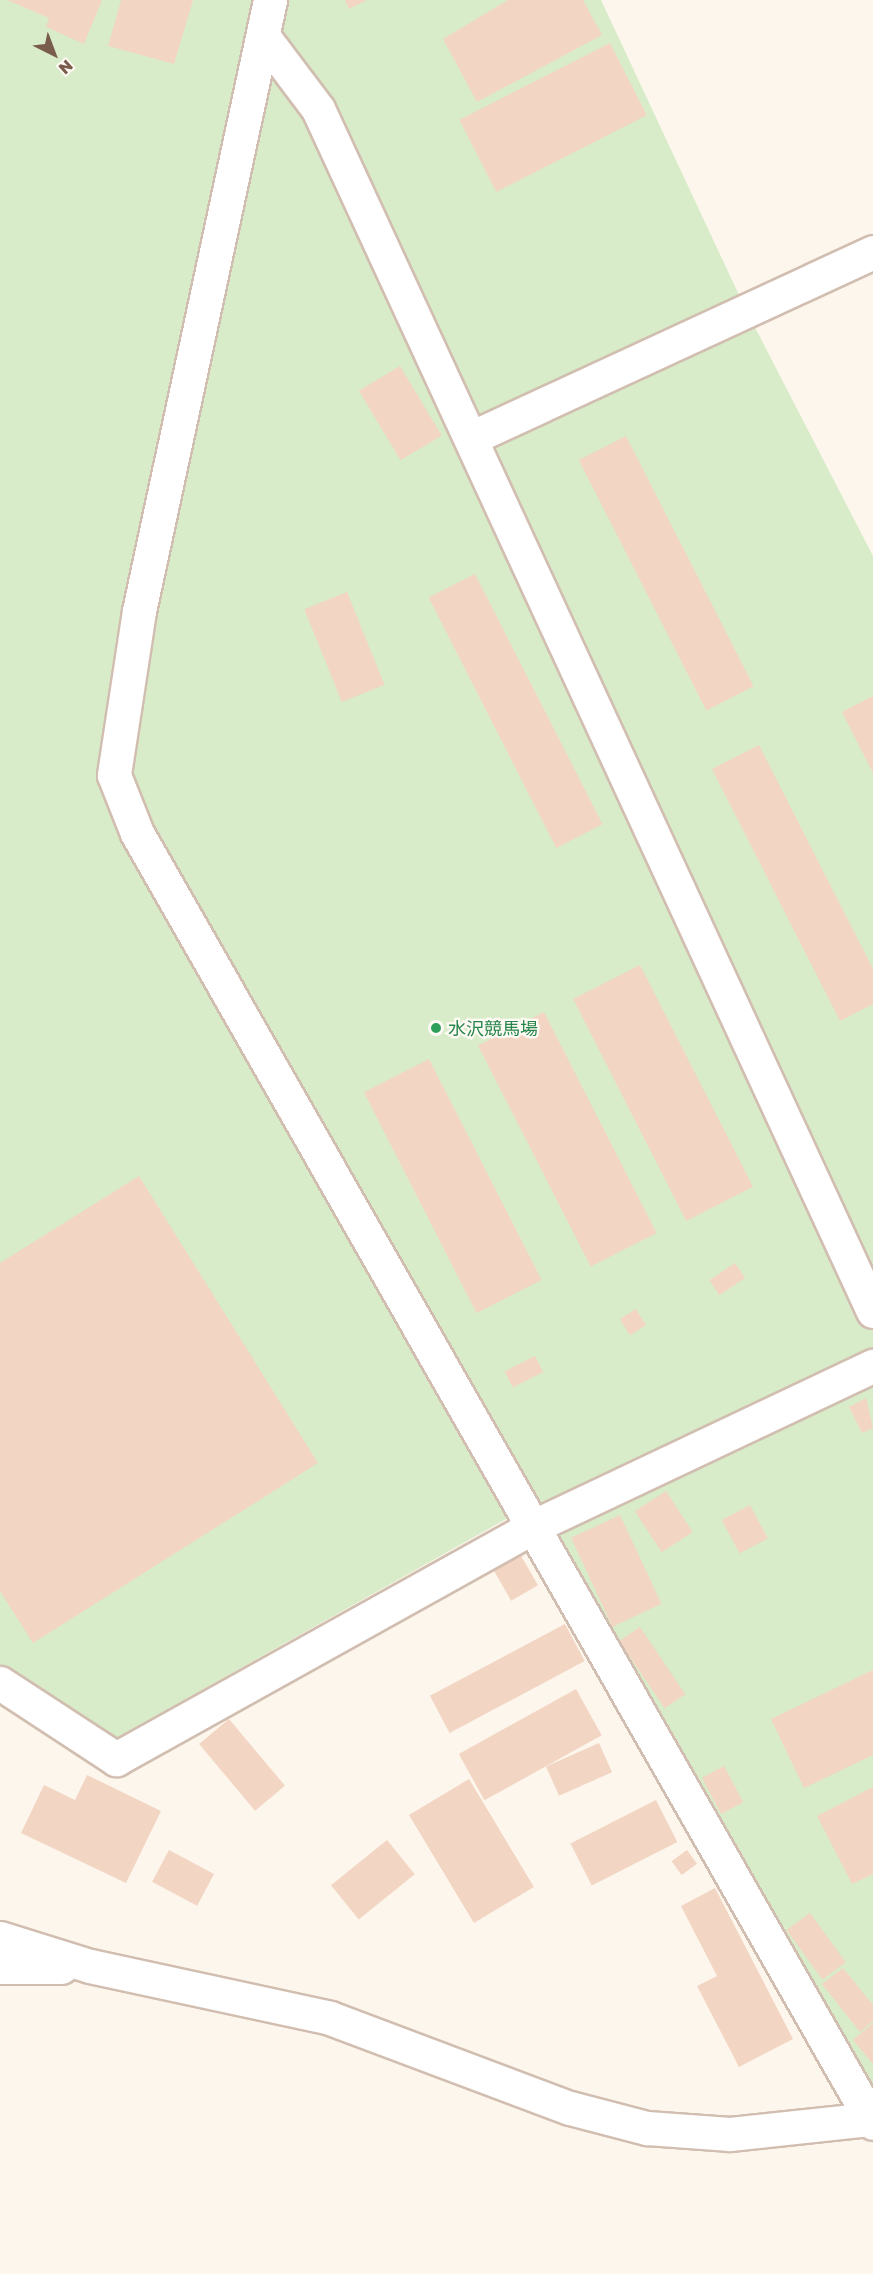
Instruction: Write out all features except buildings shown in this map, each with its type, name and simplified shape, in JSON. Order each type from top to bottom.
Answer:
[{"type":"street","points":[[0,1938],[90,1966],[330,2018],[570,2108],[647,2128],[730,2134],[872,2121],[137,833],[114,775],[140,611],[270,0]]},
{"type":"street","points":[[263,36],[318,109],[473,436],[873,1311]]},
{"type":"street","points":[[473,436],[873,252]]},
{"type":"street","points":[[0,1683],[116,1759],[534,1526],[873,1366]]},
{"type":"street","points":[[0,1967],[90,1966]]},
{"type":"green space","name":"水沢競馬場","points":[[0,0],[601,0],[746,310],[873,556],[873,2090],[540,1500],[116,1738],[68,1717],[0,1667]]},
{"type":"place","name":"水沢競馬場","points":[[436,1028]]}]
